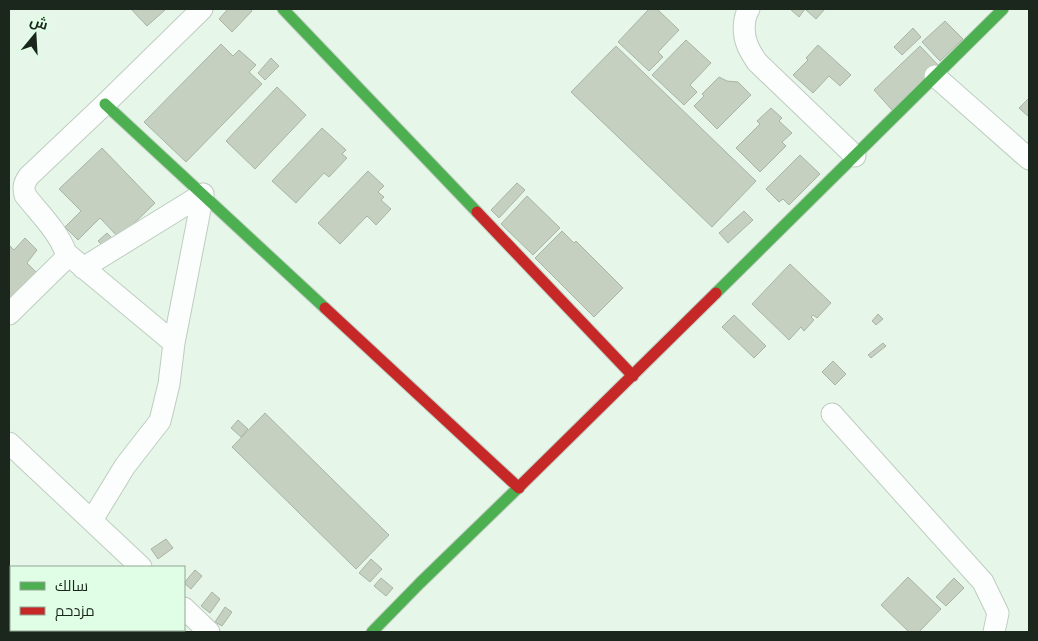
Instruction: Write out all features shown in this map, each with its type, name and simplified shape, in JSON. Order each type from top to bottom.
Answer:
[{"type":"street","points":[[9,314],[64,260],[66,253],[64,246],[53,230],[25,195],[23,188],[28,176],[202,9]]},
{"type":"street","points":[[749,9],[744,28],[746,44],[756,62],[854,156]]},
{"type":"street","points":[[372,632],[1003,9]]},
{"type":"street","points":[[293,12],[633,376]]},
{"type":"street","points":[[935,76],[1029,159]]},
{"type":"street","points":[[105,104],[519,488]]},
{"type":"street","points":[[83,268],[202,194]]},
{"type":"street","points":[[92,520],[125,466],[160,421],[169,384],[174,343],[202,194]]},
{"type":"street","points":[[66,253],[174,343]]},
{"type":"street","points":[[832,414],[983,582],[998,614],[994,632]]},
{"type":"street","points":[[9,443],[140,566]]},
{"type":"street","points":[[185,609],[209,632]]},
{"type":"building","points":[[131,9],[164,9],[165,10],[147,26]]},
{"type":"building","points":[[228,9],[250,9],[252,11],[232,32],[219,19]]},
{"type":"building","points":[[649,9],[657,9],[679,30],[658,52],[663,57],[649,71],[618,42]]},
{"type":"building","points":[[790,9],[805,9],[799,17]]},
{"type":"building","points":[[805,9],[825,9],[816,19]]},
{"type":"building","points":[[945,21],[963,39],[940,61],[922,42]]},
{"type":"building","points":[[913,28],[921,37],[902,55],[894,47]]},
{"type":"building","points":[[686,40],[711,63],[690,85],[697,92],[684,105],[652,75]]},
{"type":"building","points":[[221,44],[233,56],[239,50],[256,65],[249,72],[262,84],[186,162],[144,122]]},
{"type":"building","points":[[818,45],[851,75],[840,86],[829,76],[813,93],[793,75],[808,60],[806,58]]},
{"type":"building","points":[[616,46],[756,181],[712,227],[571,92]]},
{"type":"building","points":[[920,46],[939,66],[892,110],[874,90]]},
{"type":"building","points":[[271,58],[279,66],[265,80],[258,73]]},
{"type":"building","points":[[719,77],[727,81],[738,82],[751,95],[717,129],[694,106],[704,96],[702,94]]},
{"type":"building","points":[[277,87],[306,115],[255,169],[226,141]]},
{"type":"building","points":[[1029,98],[1029,117],[1019,108]]},
{"type":"building","points":[[771,108],[782,118],[779,121],[792,133],[782,142],[786,146],[760,172],[736,148],[760,124],[757,121]]},
{"type":"building","points":[[322,128],[346,150],[342,154],[347,158],[329,177],[324,173],[296,203],[272,181]]},
{"type":"building","points":[[102,148],[155,203],[119,238],[100,218],[78,240],[65,227],[81,211],[59,189]]},
{"type":"building","points":[[800,155],[820,174],[789,205],[783,199],[779,202],[766,189]]},
{"type":"building","points":[[368,171],[384,186],[378,192],[384,197],[381,200],[391,209],[376,225],[367,216],[340,244],[318,223]]},
{"type":"building","points":[[517,183],[525,190],[499,218],[491,210]]},
{"type":"building","points":[[527,196],[560,228],[533,255],[501,224]]},
{"type":"building","points":[[744,211],[753,220],[728,243],[719,233]]},
{"type":"building","points":[[562,231],[574,243],[576,241],[623,288],[594,317],[535,258]]},
{"type":"building","points":[[107,233],[112,238],[104,247],[98,241]]},
{"type":"building","points":[[25,238],[37,250],[27,263],[36,272],[11,298],[9,296],[9,245],[14,250]]},
{"type":"building","points":[[790,264],[831,303],[817,318],[813,315],[811,317],[814,320],[804,331],[801,327],[789,340],[752,304]]},
{"type":"building","points":[[878,314],[883,319],[876,325],[872,321]]},
{"type":"building","points":[[734,315],[766,346],[754,358],[722,327]]},
{"type":"building","points":[[883,343],[886,346],[871,358],[868,355]]},
{"type":"building","points":[[833,361],[846,374],[835,385],[822,372]]},
{"type":"building","points":[[265,413],[389,535],[356,569],[232,447]]},
{"type":"building","points":[[238,420],[248,429],[241,437],[231,428]]},
{"type":"building","points":[[166,539],[173,548],[158,559],[151,549]]},
{"type":"building","points":[[371,559],[382,569],[370,582],[359,573]]},
{"type":"building","points":[[195,570],[202,576],[191,589],[185,582]]},
{"type":"building","points":[[908,577],[941,609],[919,632],[909,632],[881,605]]},
{"type":"building","points":[[381,578],[393,588],[386,596],[374,586]]},
{"type":"building","points":[[954,578],[964,588],[946,606],[936,597]]},
{"type":"building","points":[[212,592],[220,599],[210,613],[201,606]]},
{"type":"building","points":[[225,607],[232,612],[222,626],[215,622]]},
{"type":"building","points":[[90,631],[134,631],[133,632],[89,632]]},
{"type":"traffic: fast","points":[[283,9],[477,212]]},
{"type":"traffic: fast","points":[[716,293],[1003,9]]},
{"type":"traffic: fast","points":[[105,104],[325,308]]},
{"type":"traffic: fast","points":[[372,632],[521,485]]},
{"type":"traffic: jam","points":[[477,212],[633,376]]},
{"type":"traffic: jam","points":[[521,485],[716,293]]},
{"type":"traffic: jam","points":[[325,308],[519,488]]}]
